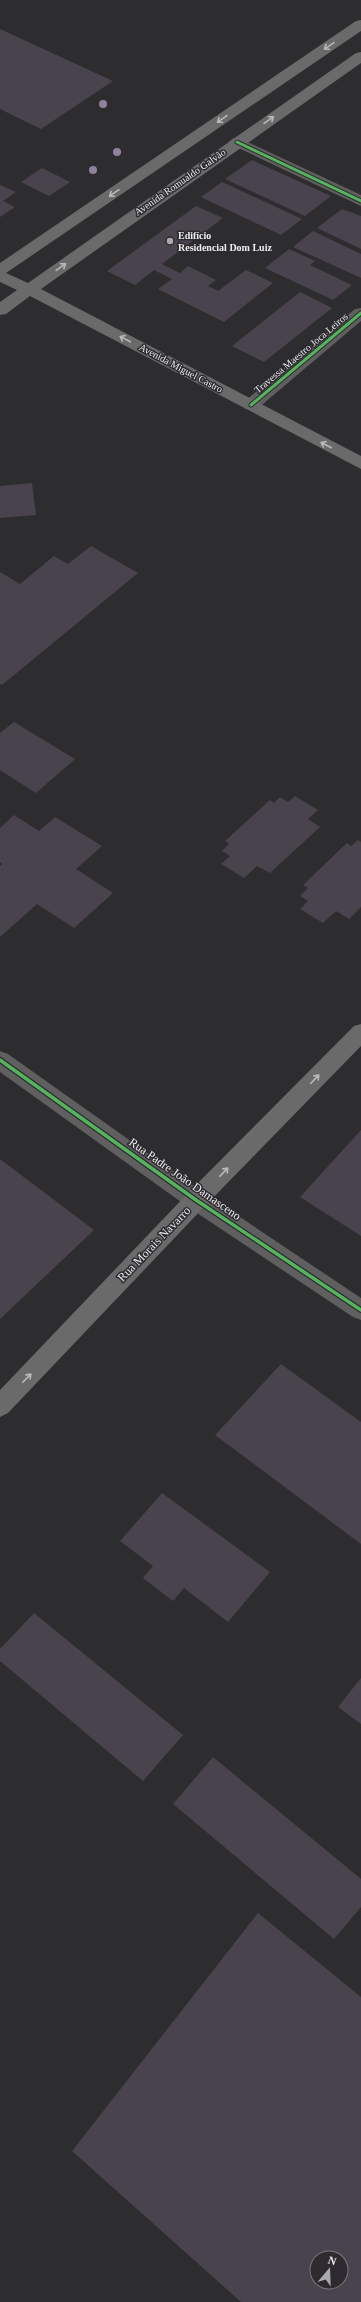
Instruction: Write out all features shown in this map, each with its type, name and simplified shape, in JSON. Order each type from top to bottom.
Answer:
[{"type":"main road","points":[[0,270],[358,29]]},
{"type":"main road","name":"Avenida Romualdo Galvão","points":[[0,310],[361,56]]},
{"type":"main road","name":"Avenida Miguel Castro","points":[[0,276],[29,289],[361,463]]},
{"type":"main road","name":"Rua Morais Navarro","points":[[0,1406],[196,1200],[361,1032]]},
{"type":"street","points":[[237,142],[361,200]]},
{"type":"street","name":"Travessa Maestro Joca Leiros","points":[[251,405],[361,313]]},
{"type":"street","name":"Rua Padre João Damasceno","points":[[0,1060],[196,1200],[361,1310]]},
{"type":"building","points":[[0,29],[113,81],[41,129],[0,109]]},
{"type":"building","points":[[252,160],[331,196],[305,216],[225,179]]},
{"type":"building","points":[[42,168],[70,182],[49,196],[21,182]]},
{"type":"building","points":[[222,182],[302,219],[281,235],[201,197]]},
{"type":"building","points":[[0,185],[16,192],[3,201],[15,207],[0,217]]},
{"type":"building","name":"Edifício Residencial Dom Luiz","points":[[196,206],[223,218],[162,264],[180,273],[188,266],[216,280],[208,286],[218,291],[246,270],[273,283],[224,322],[158,289],[172,279],[154,270],[135,285],[107,271]]},
{"type":"building","points":[[342,209],[361,216],[361,249],[317,228]]},
{"type":"building","points":[[313,231],[361,254],[361,278],[293,247]]},
{"type":"building","points":[[289,249],[315,261],[310,265],[352,285],[333,300],[265,268]]},
{"type":"building","points":[[300,292],[332,308],[264,362],[232,346]]},
{"type":"building","points":[[32,483],[36,515],[0,518],[0,486]]},
{"type":"building","points":[[91,546],[138,573],[2,685],[0,684],[0,572],[20,584],[54,556],[68,564]]},
{"type":"building","points":[[14,722],[75,759],[36,793],[0,770],[0,733]]},
{"type":"building","points":[[295,796],[318,810],[308,819],[320,827],[270,873],[257,866],[244,878],[221,864],[230,856],[222,851],[229,844],[225,841],[270,800],[274,803],[280,797],[288,802]]},
{"type":"building","points":[[14,815],[39,831],[55,817],[102,846],[76,869],[113,893],[74,928],[37,904],[0,937],[0,866],[2,864],[0,862],[0,828]]},
{"type":"building","points":[[358,840],[361,842],[361,907],[349,919],[336,911],[323,923],[300,909],[308,901],[300,896],[308,888],[303,885],[347,843],[351,846]]},
{"type":"building","points":[[361,1130],[361,1236],[300,1197]]},
{"type":"building","points":[[0,1159],[94,1230],[0,1319]]},
{"type":"building","points":[[281,1364],[361,1422],[361,1544],[215,1435]]},
{"type":"building","points":[[162,1493],[270,1572],[228,1622],[184,1588],[173,1601],[143,1578],[153,1566],[120,1541]]},
{"type":"building","points":[[34,1613],[183,1735],[143,1781],[0,1661],[0,1649]]},
{"type":"building","points":[[361,1678],[361,1724],[338,1707]]},
{"type":"building","points":[[213,1757],[361,1879],[361,1907],[334,1939],[173,1804]]},
{"type":"building","points":[[258,1913],[361,1997],[361,2302],[241,2302],[72,2151]]},
{"type":"cycle path","points":[[237,142],[361,201]]},
{"type":"cycle path","points":[[251,405],[361,313]]},
{"type":"cycle path","points":[[0,1060],[196,1200],[361,1310]]},
{"type":"place","name":"Edifício Residencial Dom Luiz","points":[[170,241]]}]
